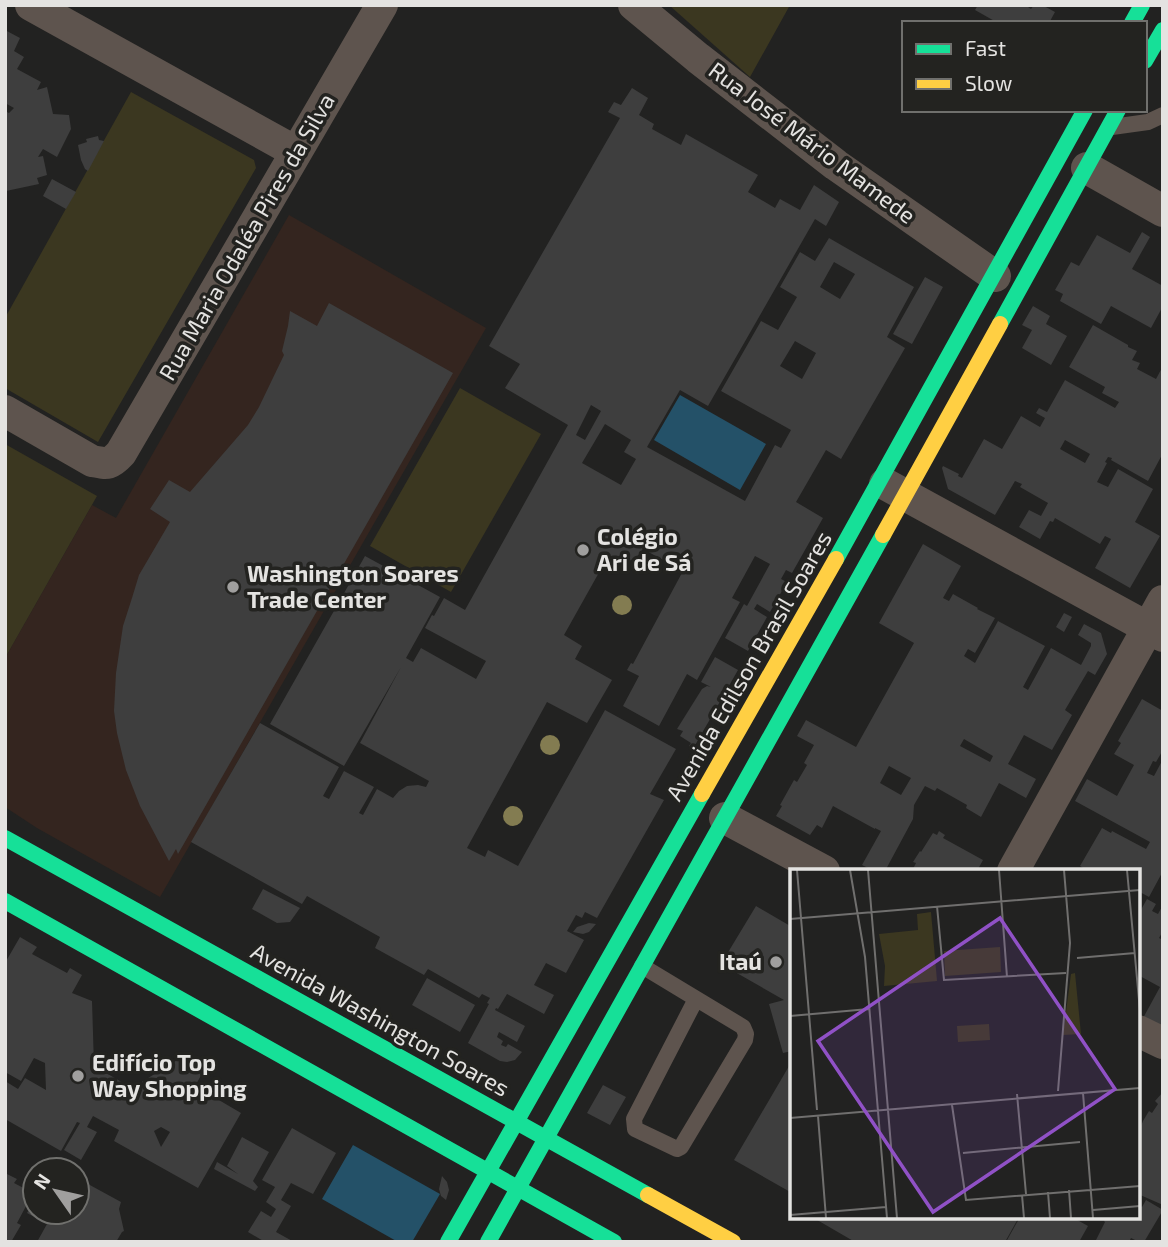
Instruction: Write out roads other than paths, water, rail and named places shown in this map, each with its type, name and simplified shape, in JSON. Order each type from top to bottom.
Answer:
[{"type":"main road","points":[[1133,21],[1142,5]]},
{"type":"main road","points":[[1147,58],[1163,30]]},
{"type":"main road","name":"Avenida Edilson Brasil Soares","points":[[488,1242],[725,818],[893,488],[995,276],[1084,112]]},
{"type":"main road","name":"Avenida Edilson Brasil Soares","points":[[448,1242],[516,1122],[893,488],[1087,168],[1117,112]]},
{"type":"main road","name":"Avenida Washington Soares","points":[[5,838],[733,1242]]},
{"type":"main road","points":[[8,908],[614,1242]]},
{"type":"street","points":[[31,5],[296,152]]},
{"type":"street","name":"Rua Maria Odaléa Pires da Silva","points":[[5,411],[92,461],[106,464],[114,461],[382,5]]},
{"type":"street","name":"Rua José Mário Mamede","points":[[634,5],[836,165],[995,276]]},
{"type":"street","points":[[1087,168],[1163,211]]},
{"type":"street","points":[[893,488],[1158,622],[1014,869]]},
{"type":"street","points":[[725,818],[820,869]]},
{"type":"street","points":[[1140,1032],[1163,1043]]},
{"type":"lane","points":[[1109,127],[1148,122],[1163,115]]},
{"type":"lane","points":[[642,966],[743,1027],[746,1034],[745,1040],[681,1147],[677,1149],[635,1129],[634,1119],[696,999]]},
{"type":"water","points":[[680,395],[766,444],[740,490],[654,440]]},
{"type":"water","points":[[353,1145],[440,1194],[412,1242],[398,1242],[322,1199]]},
{"type":"place","name":"Colégio Ari de Sá","points":[[583,550]]},
{"type":"place","name":"Washington Soares Trade Center","points":[[233,587]]},
{"type":"place","name":"Itaú","points":[[776,962]]},
{"type":"place","name":"Edifício Top Way Shopping","points":[[78,1076]]}]
